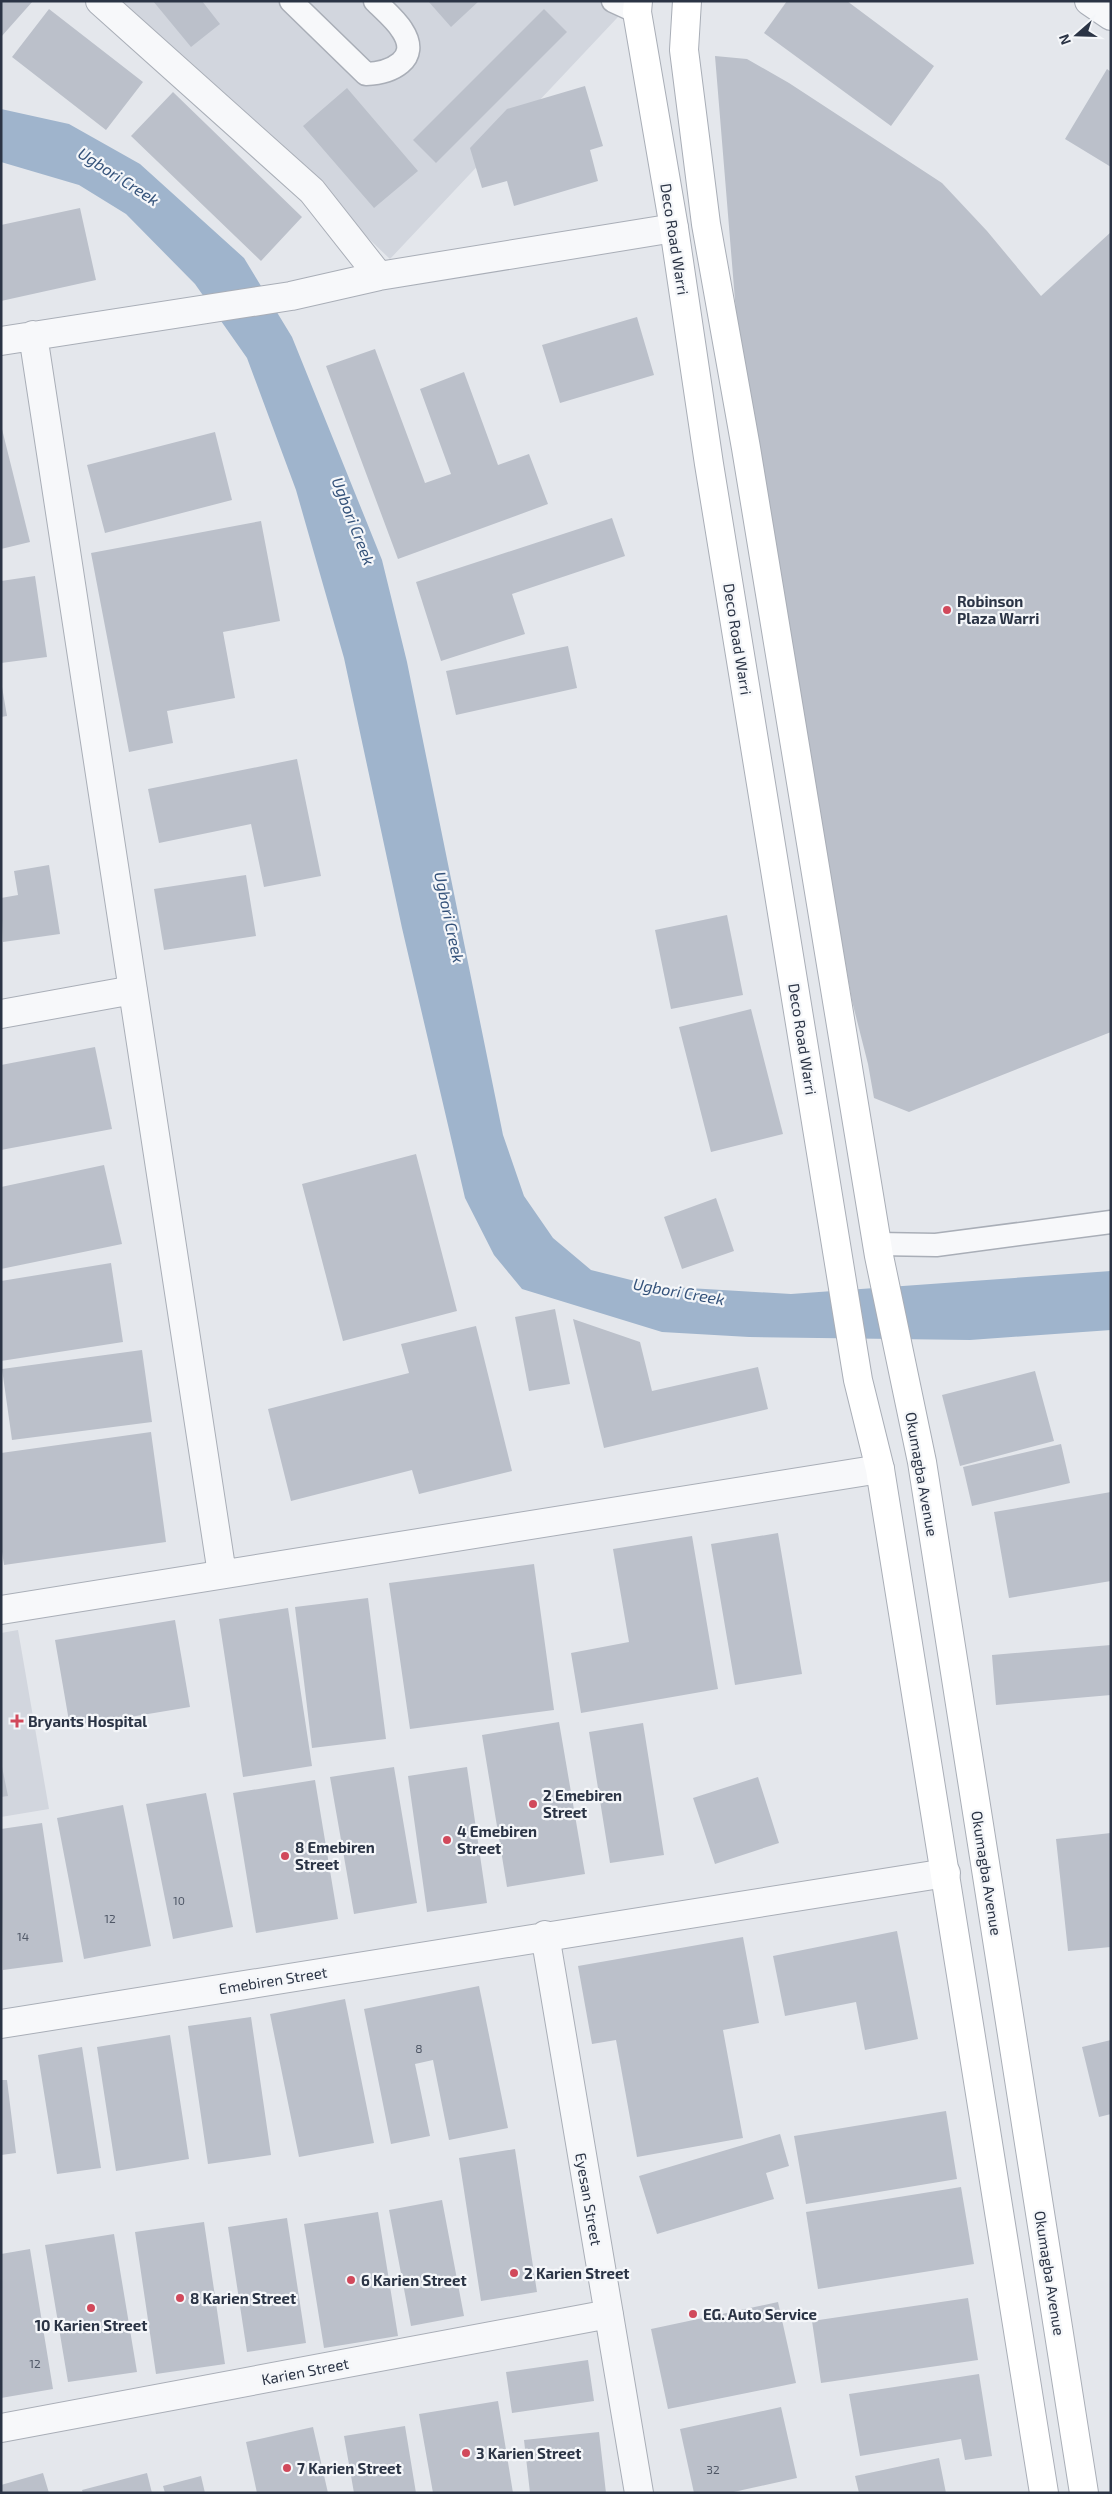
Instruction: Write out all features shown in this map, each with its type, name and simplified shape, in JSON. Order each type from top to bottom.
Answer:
[{"type":"main road","points":[[687,1],[684,50],[706,224],[751,477],[878,1250]]},
{"type":"main road","name":"Deco Road Warri","points":[[629,5],[674,228],[710,464],[858,1380],[880,1469]]},
{"type":"main road","name":"Okumagba Avenue","points":[[878,1250],[922,1462],[1084,2493]]},
{"type":"main road","points":[[880,1469],[1044,2493]]},
{"type":"street","points":[[100,1],[312,191],[378,276]]},
{"type":"street","points":[[1089,1],[1111,16]]},
{"type":"street","points":[[1,341],[291,296],[378,276],[674,228]]},
{"type":"street","points":[[33,335],[222,1574]]},
{"type":"street","points":[[1,1014],[133,990]]},
{"type":"street","points":[[1,1610],[880,1469]]},
{"type":"street","name":"Emebiren Street","points":[[1,2024],[946,1873]]},
{"type":"street","name":"Eyesan Street","points":[[545,1936],[639,2493]]},
{"type":"street","name":"Karien Street","points":[[1,2428],[609,2314]]},
{"type":"lane","points":[[290,1],[366,74],[381,73],[397,68],[407,54],[407,43],[403,30],[376,1]]},
{"type":"lane","points":[[878,1250],[936,1245],[1111,1222]]},
{"type":"shaded area","points":[[120,1],[633,1],[390,259]]},
{"type":"shaded area","name":"Bryants Hospital","points":[[18,1630],[49,1809],[1,1817],[1,1633]]},
{"type":"water","name":"Ugbori Creek","points":[[1,109],[69,124],[140,164],[244,258],[292,337],[382,560],[407,662],[503,1135],[524,1196],[553,1238],[591,1270],[655,1286],[791,1294],[1111,1271],[1111,1330],[970,1340],[749,1337],[662,1332],[522,1289],[494,1255],[465,1198],[402,928],[344,658],[296,490],[247,358],[195,284],[126,214],[79,185],[1,162]]},
{"type":"building","points":[[1,1],[33,1],[1,37]]},
{"type":"building","points":[[153,1],[202,1],[220,24],[191,47]]},
{"type":"building","points":[[428,1],[479,1],[451,27]]},
{"type":"building","points":[[787,1],[847,1],[934,66],[891,126],[764,33]]},
{"type":"building","points":[[49,9],[143,82],[106,130],[12,57]]},
{"type":"building","points":[[544,9],[567,32],[436,163],[413,140]]},
{"type":"building","name":"Robinson Plaza Warri","points":[[715,56],[747,59],[789,83],[942,183],[987,231],[1041,296],[1111,232],[1111,1032],[909,1112],[874,1098],[868,1064],[852,1001],[740,361]]},
{"type":"building","points":[[1107,69],[1111,72],[1111,167],[1065,139]]},
{"type":"building","points":[[585,86],[603,146],[590,150],[598,181],[514,206],[507,181],[482,188],[470,148],[507,109]]},
{"type":"building","points":[[347,88],[418,171],[374,208],[303,126]]},
{"type":"building","points":[[173,92],[302,217],[261,261],[131,136]]},
{"type":"building","points":[[80,208],[96,280],[1,301],[1,225]]},
{"type":"building","points":[[637,317],[654,375],[560,403],[542,345]]},
{"type":"building","points":[[375,349],[425,483],[451,474],[420,389],[464,372],[498,465],[529,454],[548,504],[398,559],[326,366]]},
{"type":"building","points":[[1,425],[30,542],[1,549]]},
{"type":"building","points":[[215,432],[232,500],[105,533],[87,465]]},
{"type":"building","points":[[612,518],[625,556],[512,594],[525,634],[441,661],[416,582]]},
{"type":"building","points":[[261,521],[280,621],[223,632],[235,698],[167,711],[173,743],[129,752],[91,553]]},
{"type":"building","points":[[35,576],[47,657],[1,663],[1,581]]},
{"type":"building","points":[[568,646],[577,688],[456,715],[446,671]]},
{"type":"building","points":[[1,681],[7,716],[1,717]]},
{"type":"building","points":[[297,759],[321,876],[264,887],[251,824],[159,843],[148,789]]},
{"type":"building","points":[[49,865],[60,934],[3,942],[1,898],[18,895],[14,871]]},
{"type":"building","points":[[246,875],[256,936],[164,950],[154,889]]},
{"type":"building","points":[[727,915],[743,995],[671,1009],[655,930]]},
{"type":"building","points":[[751,1009],[783,1134],[711,1152],[679,1027]]},
{"type":"building","points":[[95,1047],[112,1129],[1,1150],[1,1065]]},
{"type":"building","points":[[416,1154],[457,1311],[343,1341],[302,1184]]},
{"type":"building","points":[[104,1165],[122,1244],[1,1269],[1,1187]]},
{"type":"building","points":[[716,1198],[734,1251],[682,1269],[664,1217]]},
{"type":"building","points":[[111,1263],[123,1342],[1,1361],[1,1281]]},
{"type":"building","points":[[555,1309],[570,1384],[529,1391],[515,1317]]},
{"type":"building","points":[[573,1319],[640,1342],[652,1391],[758,1367],[768,1409],[604,1448]]},
{"type":"building","points":[[476,1326],[512,1471],[419,1494],[412,1470],[291,1501],[268,1409],[409,1373],[401,1344]]},
{"type":"building","points":[[142,1350],[152,1422],[12,1440],[2,1369]]},
{"type":"building","points":[[1035,1371],[1054,1441],[960,1466],[942,1395]]},
{"type":"building","points":[[151,1432],[166,1542],[4,1565],[1,1545],[1,1453]]},
{"type":"building","points":[[1061,1444],[1070,1483],[972,1506],[963,1467]]},
{"type":"building","points":[[1111,1492],[1111,1581],[1009,1598],[994,1512]]},
{"type":"building","points":[[778,1533],[802,1674],[735,1685],[711,1544]]},
{"type":"building","points":[[692,1536],[718,1689],[581,1713],[571,1653],[629,1642],[613,1549]]},
{"type":"building","points":[[534,1564],[554,1710],[410,1729],[389,1583]]},
{"type":"building","points":[[368,1598],[386,1739],[312,1748],[295,1607]]},
{"type":"building","points":[[288,1608],[312,1766],[243,1777],[219,1619]]},
{"type":"building","points":[[175,1620],[190,1707],[70,1727],[55,1640]]},
{"type":"building","points":[[1111,1645],[1111,1695],[996,1705],[992,1655]]},
{"type":"building","name":"2 Emebiren Street","points":[[559,1722],[585,1874],[507,1887],[482,1735]]},
{"type":"building","points":[[643,1723],[664,1855],[610,1863],[589,1732]]},
{"type":"building","points":[[1,1762],[8,1796],[1,1797]]},
{"type":"building","points":[[394,1767],[417,1903],[354,1914],[330,1777]]},
{"type":"building","name":"4 Emebiren Street","points":[[467,1767],[487,1903],[427,1912],[408,1776]]},
{"type":"building","points":[[758,1777],[779,1843],[715,1864],[693,1798]]},
{"type":"building","name":"8 Emebiren Street","points":[[315,1780],[338,1919],[256,1933],[233,1793]]},
{"type":"building","points":[[206,1793],[233,1927],[173,1939],[146,1804]]},
{"type":"building","points":[[123,1805],[151,1946],[84,1959],[57,1818]]},
{"type":"building","points":[[42,1823],[63,1962],[3,1970],[1,1829]]},
{"type":"building","points":[[1111,1833],[1111,1947],[1068,1951],[1056,1839]]},
{"type":"building","points":[[897,1931],[918,2039],[865,2050],[856,2002],[785,2016],[773,1956]]},
{"type":"building","points":[[743,1937],[759,2023],[723,2030],[743,2138],[637,2157],[616,2040],[592,2044],[578,1966]]},
{"type":"building","points":[[479,1986],[508,2128],[449,2140],[433,2060],[415,2064],[430,2136],[391,2144],[364,2009]]},
{"type":"building","points":[[345,1999],[374,2143],[299,2157],[270,2014]]},
{"type":"building","points":[[251,2017],[271,2155],[208,2164],[188,2026]]},
{"type":"building","points":[[170,2035],[189,2159],[116,2171],[97,2047]]},
{"type":"building","points":[[1111,2040],[1111,2114],[1099,2117],[1082,2047]]},
{"type":"building","points":[[82,2047],[101,2168],[57,2174],[38,2055]]},
{"type":"building","points":[[1,2080],[7,2080],[16,2153],[1,2155]]},
{"type":"building","points":[[946,2111],[957,2179],[806,2204],[794,2136]]},
{"type":"building","points":[[780,2134],[789,2166],[766,2173],[774,2199],[657,2234],[639,2176]]},
{"type":"building","points":[[515,2149],[537,2292],[481,2301],[459,2158]]},
{"type":"building","points":[[961,2187],[974,2264],[818,2289],[806,2212]]},
{"type":"building","points":[[442,2200],[464,2316],[411,2326],[389,2210]]},
{"type":"building","name":"6 Karien Street","points":[[378,2212],[398,2336],[324,2348],[304,2224]]},
{"type":"building","points":[[287,2218],[306,2343],[247,2352],[228,2227]]},
{"type":"building","name":"8 Karien Street","points":[[204,2222],[225,2364],[156,2374],[135,2232]]},
{"type":"building","name":"10 Karien Street","points":[[114,2234],[137,2372],[68,2382],[45,2245]]},
{"type":"building","points":[[30,2249],[53,2389],[1,2398],[1,2254]]},
{"type":"building","points":[[968,2298],[978,2360],[821,2383],[812,2321]]},
{"type":"building","points":[[778,2302],[796,2383],[668,2409],[651,2329]]},
{"type":"building","points":[[588,2360],[594,2401],[512,2413],[506,2372]]},
{"type":"building","points":[[979,2374],[992,2456],[965,2460],[961,2439],[860,2456],[849,2394]]},
{"type":"building","name":"3 Karien Street","points":[[498,2401],[513,2493],[433,2493],[419,2414]]},
{"type":"building","points":[[781,2407],[797,2478],[729,2493],[694,2493],[680,2429]]},
{"type":"building","points":[[405,2426],[416,2493],[354,2493],[344,2436]]},
{"type":"building","name":"7 Karien Street","points":[[313,2427],[328,2493],[257,2493],[246,2442]]},
{"type":"building","points":[[599,2432],[606,2493],[530,2493],[524,2440]]},
{"type":"building","points":[[939,2458],[946,2493],[859,2493],[855,2476]]},
{"type":"building","points":[[43,2473],[49,2493],[1,2493],[1,2485]]},
{"type":"building","points":[[147,2473],[152,2493],[83,2493],[82,2490]]},
{"type":"building","points":[[201,2476],[205,2493],[165,2493],[163,2486]]},
{"type":"place","name":"Robinson Plaza Warri","points":[[947,610]]},
{"type":"place","name":"Bryants Hospital","points":[[17,1721]]},
{"type":"place","name":"2 Emebiren Street","points":[[533,1804]]},
{"type":"place","name":"4 Emebiren Street","points":[[447,1840]]},
{"type":"place","name":"8 Emebiren Street","points":[[285,1856]]},
{"type":"place","name":"2 Karien Street","points":[[514,2273]]},
{"type":"place","name":"6 Karien Street","points":[[351,2280]]},
{"type":"place","name":"8 Karien Street","points":[[180,2298]]},
{"type":"place","name":"10 Karien Street","points":[[91,2308]]},
{"type":"place","name":"EG. Auto Service","points":[[693,2314]]},
{"type":"place","name":"3 Karien Street","points":[[466,2453]]},
{"type":"place","name":"7 Karien Street","points":[[287,2468]]}]
